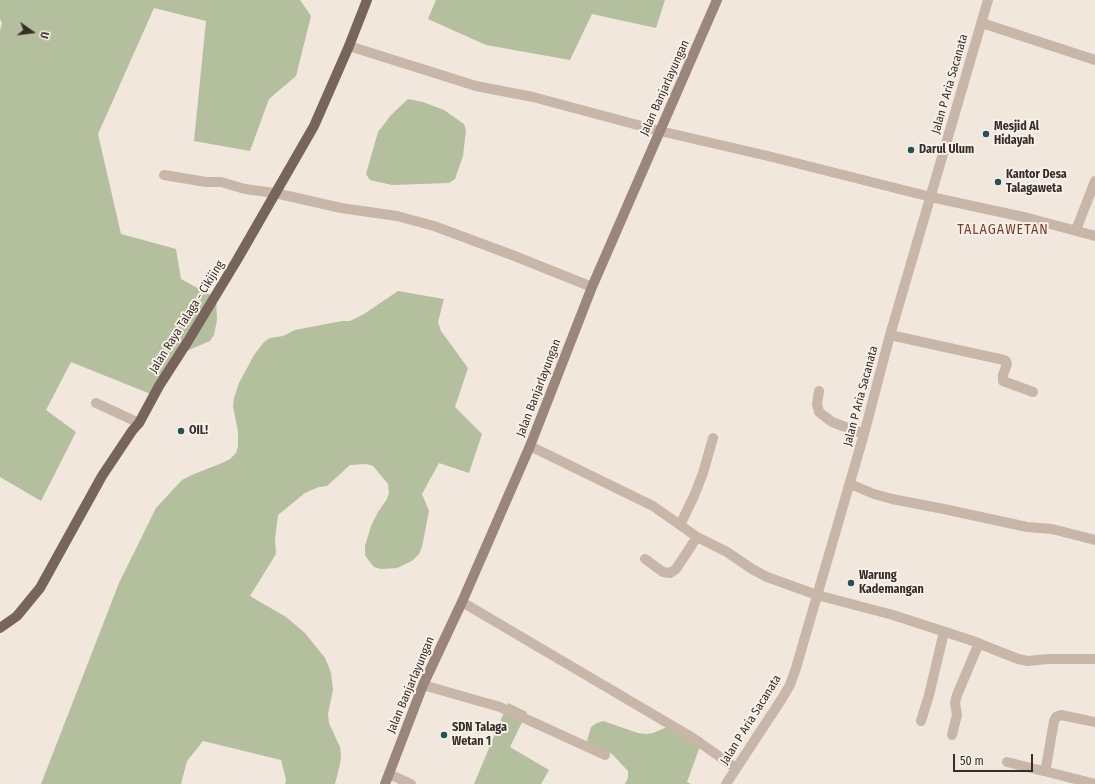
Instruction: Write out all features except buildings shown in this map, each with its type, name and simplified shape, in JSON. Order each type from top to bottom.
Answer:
[{"type":"main road","name":"Jalan Raya Talaga - Cikijing","points":[[0,628],[17,616],[40,588],[102,476],[139,423],[159,386],[188,341],[275,193],[314,126],[349,46],[367,0]]},
{"type":"street","name":"Jalan Banjarlayungan","points":[[385,784],[423,685],[462,602],[530,446],[592,287],[717,0]]},
{"type":"street","name":"Jalan P Aria Sacanata","points":[[726,784],[790,685],[850,484],[890,335],[988,0]]},
{"type":"street","points":[[982,23],[1095,60]]},
{"type":"street","points":[[349,46],[476,86],[533,97],[660,131],[1028,218],[1095,236]]},
{"type":"street","points":[[164,175],[206,182],[221,182],[245,189],[275,193],[341,208],[397,216],[434,226],[592,287]]},
{"type":"street","points":[[1076,230],[1095,182]]},
{"type":"street","points":[[890,335],[1004,360],[1007,364],[1003,381],[1033,392]]},
{"type":"street","points":[[819,391],[817,404],[819,412],[832,422],[864,434]]},
{"type":"street","points":[[96,403],[139,423]]},
{"type":"street","points":[[680,525],[698,484],[713,438]]},
{"type":"street","points":[[530,446],[653,506],[697,536],[768,577],[817,595],[893,615],[979,642],[1028,662],[1048,659],[1095,659]]},
{"type":"street","points":[[850,484],[874,494],[892,499],[1027,527],[1052,529],[1095,540]]},
{"type":"street","points":[[645,560],[663,572],[670,573],[676,569],[697,536]]},
{"type":"street","points":[[462,602],[693,738],[736,768]]},
{"type":"street","points":[[921,721],[929,695],[944,632]]},
{"type":"street","points":[[952,735],[957,715],[955,703],[957,695],[979,642]]},
{"type":"street","points":[[423,685],[500,706],[605,755]]},
{"type":"street","points":[[1044,770],[1054,720],[1056,717],[1062,715],[1095,722]]},
{"type":"street","points":[[1008,762],[1095,784]]},
{"type":"street","points":[[389,774],[411,784]]},
{"type":"green space","points":[[0,0],[300,0],[311,16],[296,76],[269,99],[250,151],[194,141],[206,21],[154,8],[98,134],[121,234],[176,249],[181,279],[216,298],[217,320],[214,335],[210,341],[177,355],[153,395],[71,362],[46,410],[76,432],[41,501],[0,477],[0,31],[2,23],[0,19]]},
{"type":"green space","points":[[436,0],[665,0],[656,28],[592,14],[570,60],[486,45],[428,19]]},
{"type":"green space","points":[[408,99],[423,102],[444,110],[464,124],[466,130],[463,156],[455,179],[449,183],[392,185],[370,180],[366,174],[378,132],[391,115]]},
{"type":"green space","points":[[398,291],[444,299],[438,322],[441,331],[468,368],[455,407],[482,434],[469,473],[439,463],[422,494],[429,511],[422,547],[419,554],[412,561],[397,568],[381,569],[374,567],[369,561],[365,555],[365,546],[371,526],[387,499],[389,493],[388,484],[373,466],[366,464],[350,465],[327,486],[319,487],[305,493],[278,515],[275,539],[276,554],[250,596],[286,617],[305,633],[325,658],[331,673],[333,690],[328,714],[329,723],[340,747],[341,755],[335,784],[285,784],[286,779],[281,760],[203,741],[187,761],[181,784],[41,784],[119,583],[156,508],[182,480],[230,459],[236,453],[238,446],[238,432],[233,406],[234,398],[239,383],[254,355],[264,342],[270,338],[283,336],[295,330],[342,321],[350,321],[364,314]]},
{"type":"green space","points":[[508,703],[527,712],[510,747],[549,770],[541,784],[474,784]]},
{"type":"green space","points":[[603,721],[638,733],[653,733],[667,727],[703,738],[687,782],[691,784],[625,784],[628,778],[628,771],[612,754],[598,750],[587,741],[591,727]]},
{"type":"place","name":"Mesjid Al Hidayah","points":[[986,134]]},
{"type":"place","name":"Darul Ulum","points":[[911,150]]},
{"type":"place","name":"Kantor Desa Talagaweta","points":[[998,182]]},
{"type":"place","name":"OIL!","points":[[181,431]]},
{"type":"place","name":"Warung Kademangan","points":[[851,583]]},
{"type":"place","name":"SDN Talaga Wetan 1","points":[[444,735]]},
{"type":"district","name":"TALAGAWETAN","points":[[1003,230]]}]
